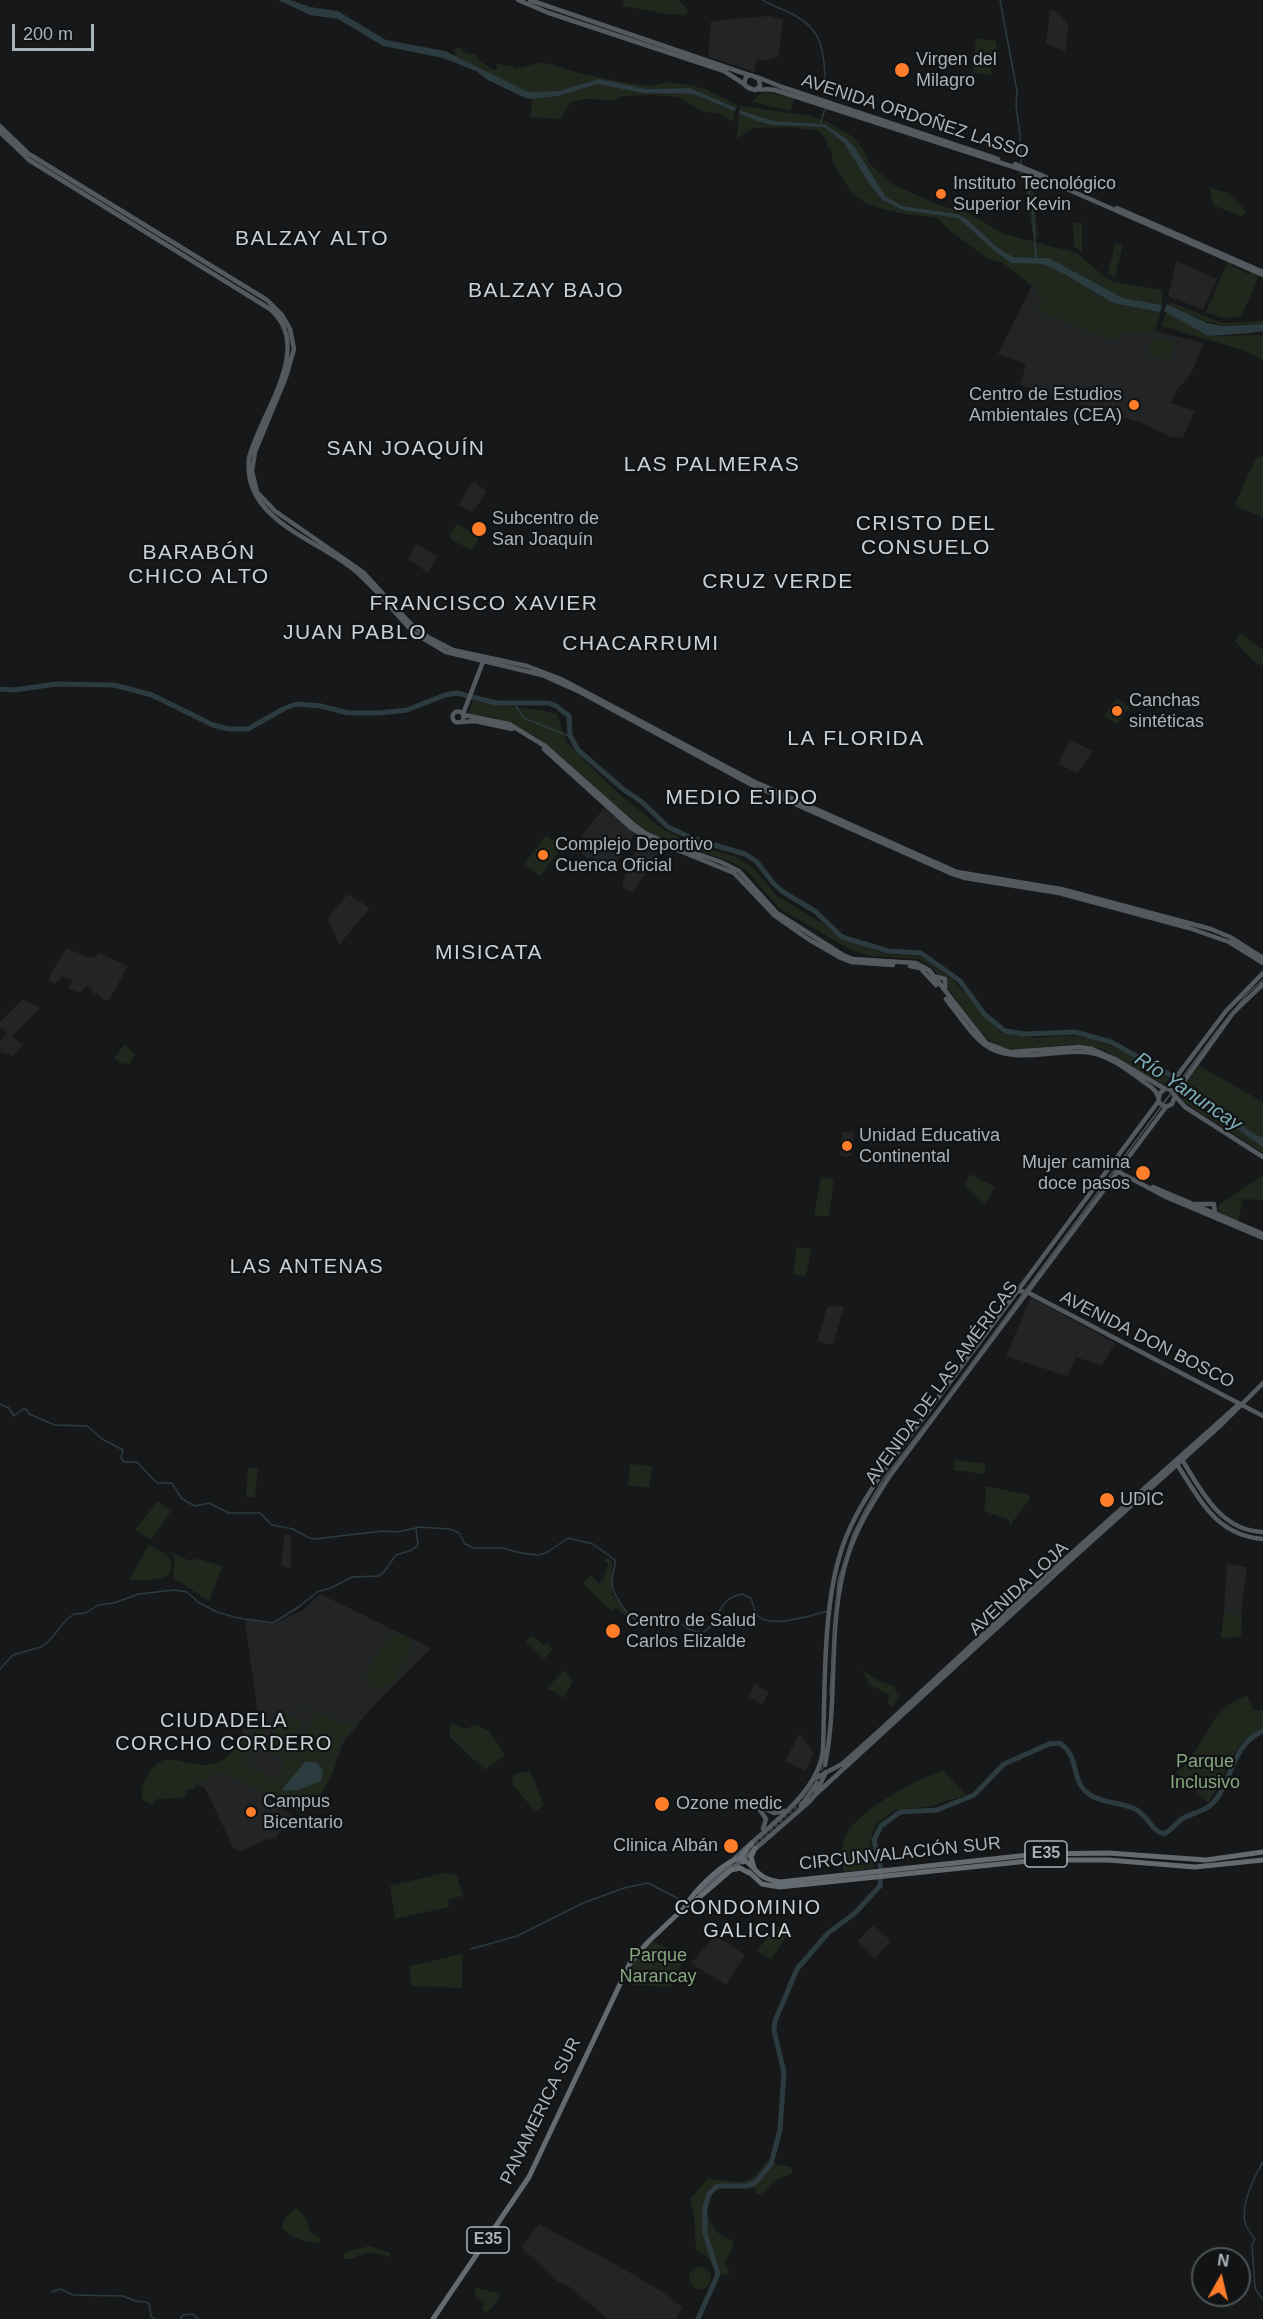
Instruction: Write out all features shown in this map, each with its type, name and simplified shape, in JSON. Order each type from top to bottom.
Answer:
[{"type":"highway","points":[[752,1873],[744,1867],[742,1855],[753,1846]]},
{"type":"highway","points":[[752,1873],[753,1846]]},
{"type":"highway","name":"CIRCUNVALACIÓN SUR","points":[[752,1873],[762,1884],[780,1887],[886,1872],[1064,1853],[1108,1853],[1206,1860],[1263,1852]]},
{"type":"highway","name":"E35","points":[[730,1866],[737,1859],[742,1859]]},
{"type":"highway","name":"CIRCUNVALACIÓN SUR","points":[[886,1872],[1068,1859],[1195,1867],[1263,1860]]},
{"type":"highway","name":"E35","points":[[730,1866],[752,1873]]},
{"type":"highway","name":"AVENIDA DE LAS AMÉRICAS","points":[[685,1907],[730,1866]]},
{"type":"highway","name":"PANAMERICA SUR","points":[[433,2319],[529,2177],[630,1963],[649,1940],[685,1907]]},
{"type":"main road","points":[[518,0],[549,13],[724,71],[748,89],[755,90],[760,84],[754,76],[744,79],[744,84]]},
{"type":"main road","name":"AVENIDA ORDOÑEZ LASSO","points":[[531,1],[1016,166],[1263,273]]},
{"type":"main road","name":"AVENIDA ORDOÑEZ LASSO","points":[[755,90],[776,90],[1016,166]]},
{"type":"main road","points":[[0,126],[36,159],[234,283],[274,312],[281,320],[288,336],[287,363],[249,458],[248,477],[256,499],[268,513],[358,573],[419,637],[446,652],[471,659],[484,658],[494,663],[542,675],[579,692],[750,784],[950,873],[965,878],[1059,893],[1189,928],[1229,942],[1263,963]]},
{"type":"main road","points":[[0,132],[29,160],[234,283],[267,300],[278,309],[290,329],[293,341],[290,367],[256,448],[253,480],[262,499],[292,524],[363,572],[409,622],[428,638],[453,650],[534,668],[582,688],[753,781],[957,872],[1061,889],[1196,925],[1230,937],[1263,958]]},
{"type":"main road","points":[[462,722],[462,713],[484,658]]},
{"type":"main road","points":[[471,659],[479,666],[480,671]]},
{"type":"main road","points":[[480,671],[494,663]]},
{"type":"main road","points":[[1185,1107],[1168,1106],[1158,1100],[1156,1092],[1151,1087],[1098,1054],[1077,1051],[1023,1056],[1007,1055],[983,1045],[926,972],[920,968],[866,964],[841,958],[775,916],[734,873],[643,836],[630,827],[530,738],[495,724],[471,721],[457,723],[453,719],[453,714],[462,713],[502,722],[531,736],[645,833],[739,871],[777,914],[843,955],[853,959],[916,963],[929,970],[977,1034],[986,1042],[1003,1050],[1025,1052],[1079,1047],[1092,1049],[1167,1087],[1176,1093],[1185,1107],[1263,1157]]},
{"type":"main road","name":"AVENIDA DE LAS AMÉRICAS","points":[[753,1846],[760,1834],[816,1781],[822,1761],[829,1613],[838,1558],[847,1534],[867,1497],[880,1476],[1019,1291],[1167,1087],[1216,1024],[1263,972]]},
{"type":"main road","name":"AVENIDA DE LAS AMÉRICAS","points":[[730,1866],[799,1812],[815,1795],[826,1772],[829,1759],[837,1604],[848,1556],[866,1514],[889,1478],[1117,1170],[1173,1102],[1185,1079],[1217,1034],[1233,1013],[1263,984]]},
{"type":"main road","points":[[1216,1024],[1217,1034]]},
{"type":"main road","points":[[1117,1170],[1263,1236]]},
{"type":"main road","points":[[1117,1170],[1166,1197],[1263,1236]]},
{"type":"main road","points":[[1192,1204],[1214,1204],[1215,1214]]},
{"type":"main road","name":"AVENIDA DON BOSCO","points":[[1019,1291],[1027,1292],[1263,1416]]},
{"type":"main road","name":"AVENIDA LOJA","points":[[815,1795],[1176,1463],[1233,1407],[1263,1383]]},
{"type":"main road","points":[[1181,1458],[1221,1517],[1241,1529],[1263,1532]]},
{"type":"main road","points":[[1176,1463],[1203,1504],[1219,1523],[1239,1534],[1263,1539]]},
{"type":"main road","name":"AVENIDA LOJA","points":[[816,1781],[826,1772],[842,1764],[1176,1463]]},
{"type":"main road","name":"AVENIDA DE LAS AMÉRICAS","points":[[825,1694],[827,1725],[824,1765],[831,1713]]},
{"type":"main road","points":[[829,1759],[836,1764],[842,1764]]},
{"type":"main road","points":[[799,1812],[816,1781]]},
{"type":"main road","points":[[760,1834],[766,1819],[762,1809],[774,1813],[787,1810]]},
{"type":"shaded area","points":[[1050,10],[1058,12],[1069,26],[1065,52],[1046,43]]},
{"type":"shaded area","points":[[770,16],[783,20],[778,57],[768,60],[756,59],[755,72],[708,57],[711,21]]},
{"type":"shaded area","points":[[1176,261],[1217,279],[1203,310],[1168,296]]},
{"type":"shaded area","points":[[1032,286],[1160,312],[1155,331],[1204,343],[1191,374],[1177,390],[1170,403],[1195,411],[1181,438],[1171,437],[1142,423],[1020,385],[1026,364],[998,354]]},
{"type":"shaded area","points":[[474,481],[487,492],[472,512],[458,505]]},
{"type":"shaded area","points":[[416,544],[438,556],[428,573],[408,559]]},
{"type":"shaded area","points":[[1070,740],[1093,751],[1078,773],[1058,764]]},
{"type":"shaded area","points":[[604,808],[635,833],[610,873],[573,847]]},
{"type":"shaded area","points":[[651,844],[660,848],[660,852],[633,892],[628,891],[622,887],[625,875],[635,859],[631,857],[637,850],[646,853]]},
{"type":"shaded area","points":[[348,894],[370,908],[339,945],[328,918]]},
{"type":"shaded area","points":[[67,948],[87,957],[94,957],[99,953],[128,966],[109,1000],[104,1000],[96,993],[90,998],[94,993],[87,985],[81,993],[68,988],[73,980],[71,978],[70,980],[62,976],[56,984],[49,981],[50,974]]},
{"type":"shaded area","points":[[23,999],[40,1008],[12,1036],[23,1045],[13,1056],[0,1052],[0,1042],[7,1033],[0,1027],[0,1022]]},
{"type":"shaded area","name":"Unidad Educativa Continental","points":[[842,1132],[854,1133],[852,1156],[840,1156]]},
{"type":"shaded area","points":[[1031,1297],[1115,1343],[1102,1366],[1076,1357],[1067,1376],[1006,1356]]},
{"type":"shaded area","points":[[844,1306],[833,1345],[817,1341],[827,1307]]},
{"type":"shaded area","points":[[285,1534],[291,1536],[291,1569],[281,1565]]},
{"type":"shaded area","points":[[1227,1563],[1247,1567],[1241,1615],[1224,1613]]},
{"type":"shaded area","points":[[320,1594],[431,1648],[373,1706],[343,1743],[331,1777],[313,1804],[279,1796],[234,1763],[246,1718],[258,1716],[245,1621],[249,1619],[272,1625],[303,1610]]},
{"type":"shaded area","points":[[755,1683],[769,1693],[762,1705],[749,1697]]},
{"type":"shaded area","points":[[800,1733],[814,1753],[805,1771],[785,1761]]},
{"type":"shaded area","name":"Campus Bicentario","points":[[222,1772],[262,1793],[292,1816],[276,1838],[265,1840],[242,1851],[234,1849],[205,1788],[196,1784]]},
{"type":"shaded area","points":[[873,1925],[891,1941],[875,1958],[858,1941]]},
{"type":"shaded area","points":[[716,1935],[745,1955],[726,1985],[691,1963]]},
{"type":"shaded area","points":[[539,2224],[664,2293],[682,2307],[676,2319],[608,2319],[567,2285],[558,2282],[521,2247]]},
{"type":"green space","points":[[623,0],[678,0],[689,11],[685,15],[667,14],[622,6]]},
{"type":"green space","points":[[976,38],[996,41],[997,51],[992,52],[991,75],[973,73]]},
{"type":"green space","points":[[459,47],[466,53],[477,55],[478,60],[493,70],[497,69],[497,64],[512,66],[516,69],[546,63],[627,83],[651,86],[667,82],[688,85],[706,89],[737,105],[736,108],[690,88],[646,89],[599,79],[558,91],[529,93],[456,57],[454,50]]},
{"type":"green space","points":[[598,84],[642,93],[693,94],[735,111],[733,122],[717,113],[704,112],[677,97],[654,95],[624,96],[613,100],[584,99],[571,102],[560,119],[530,117],[533,99],[558,96]]},
{"type":"green space","points":[[767,92],[795,98],[790,111],[752,102],[758,95]]},
{"type":"green space","points":[[741,106],[811,116],[828,122],[853,137],[863,149],[869,163],[892,184],[941,206],[965,211],[1004,234],[1077,253],[1106,278],[1115,282],[1162,290],[1162,305],[1123,298],[1045,257],[1013,257],[997,247],[967,219],[957,214],[903,206],[886,197],[856,149],[848,140],[825,124],[773,121],[739,110]]},
{"type":"green space","points":[[739,113],[772,125],[824,127],[844,143],[882,201],[902,210],[958,218],[1011,263],[1042,264],[1064,274],[1113,303],[1160,312],[1155,331],[1121,334],[1115,342],[1037,311],[1042,299],[1032,286],[1003,263],[988,259],[949,230],[937,218],[881,209],[852,193],[834,165],[832,152],[827,147],[827,140],[817,130],[786,127],[753,128],[737,139]]},
{"type":"green space","points":[[1017,171],[1027,175],[1033,187],[1038,237],[1033,235],[1025,185]]},
{"type":"green space","points":[[1209,187],[1228,193],[1246,211],[1242,217],[1213,205]]},
{"type":"green space","points":[[1073,223],[1082,223],[1082,252],[1074,247]]},
{"type":"green space","points":[[1115,244],[1123,245],[1115,277],[1108,274]]},
{"type":"green space","points":[[1228,261],[1232,263],[1232,266],[1248,274],[1252,272],[1259,276],[1241,317],[1222,318],[1206,312]]},
{"type":"green space","points":[[1170,302],[1223,323],[1263,321],[1263,324],[1223,325],[1207,322],[1169,305]]},
{"type":"green space","points":[[1167,311],[1208,336],[1263,335],[1263,360],[1243,350],[1161,326]]},
{"type":"green space","points":[[1152,339],[1173,340],[1176,343],[1170,358],[1164,360],[1147,354]]},
{"type":"green space","points":[[1263,456],[1263,517],[1235,504],[1256,458]]},
{"type":"green space","points":[[457,524],[480,537],[472,550],[452,540],[449,535]]},
{"type":"green space","points":[[1240,633],[1263,650],[1263,666],[1253,661],[1235,641]]},
{"type":"green space","name":"Canchas sintéticas","points":[[1117,698],[1129,707],[1117,725],[1105,715]]},
{"type":"green space","points":[[473,700],[557,714],[566,742],[619,794],[663,829],[697,846],[737,857],[752,867],[777,896],[857,944],[886,954],[922,957],[953,980],[1001,1033],[1036,1038],[1064,1035],[1088,1038],[1116,1048],[1170,1078],[1167,1083],[1162,1084],[1103,1049],[1072,1044],[1017,1050],[998,1046],[985,1038],[932,967],[919,959],[870,956],[851,950],[779,908],[746,870],[731,862],[644,831],[535,736],[496,718],[468,715]]},
{"type":"green space","name":"Complejo Deportivo Cuenca Oficial","points":[[546,835],[562,847],[540,876],[524,864]]},
{"type":"green space","points":[[125,1044],[135,1055],[129,1064],[120,1063],[114,1058]]},
{"type":"green space","points":[[1199,1066],[1263,1102],[1263,1138],[1251,1132],[1186,1083]]},
{"type":"green space","points":[[1181,1091],[1263,1147],[1263,1153],[1182,1101],[1178,1094]]},
{"type":"green space","points":[[970,1174],[995,1187],[984,1205],[965,1186]]},
{"type":"green space","points":[[1263,1175],[1263,1200],[1243,1199],[1238,1222],[1216,1212],[1220,1204]]},
{"type":"green space","points":[[821,1177],[834,1179],[829,1216],[814,1216]]},
{"type":"green space","points":[[797,1247],[811,1249],[806,1276],[793,1274]]},
{"type":"green space","points":[[955,1460],[986,1464],[984,1474],[953,1470]]},
{"type":"green space","points":[[630,1464],[653,1466],[649,1488],[628,1485]]},
{"type":"green space","points":[[248,1468],[258,1469],[255,1497],[246,1497]]},
{"type":"green space","points":[[986,1486],[1029,1495],[1030,1499],[1010,1525],[1008,1519],[983,1511]]},
{"type":"green space","points":[[158,1501],[171,1511],[151,1540],[135,1530]]},
{"type":"green space","points":[[149,1545],[162,1552],[171,1561],[168,1575],[159,1579],[129,1580]]},
{"type":"green space","points":[[169,1552],[193,1562],[195,1558],[222,1566],[209,1601],[173,1578],[175,1558]]},
{"type":"green space","points":[[607,1558],[612,1562],[612,1595],[632,1617],[630,1619],[616,1608],[611,1611],[583,1583],[591,1575],[599,1584],[604,1579],[608,1564],[604,1561]]},
{"type":"green space","points":[[1224,1613],[1242,1615],[1241,1637],[1221,1638]]},
{"type":"green space","points":[[393,1635],[407,1637],[410,1641],[410,1652],[394,1679],[385,1687],[375,1689],[366,1680],[367,1668],[388,1638]]},
{"type":"green space","points":[[532,1635],[544,1646],[547,1643],[553,1649],[544,1659],[526,1642]]},
{"type":"green space","points":[[862,1669],[879,1681],[896,1687],[896,1693],[900,1696],[892,1707],[887,1703],[890,1695],[869,1684]]},
{"type":"green space","points":[[564,1670],[573,1681],[564,1698],[547,1688]]},
{"type":"green space","name":"Parque Inclusivo","points":[[1247,1695],[1253,1710],[1263,1710],[1263,1729],[1252,1734],[1236,1750],[1208,1803],[1176,1772],[1188,1763],[1216,1717],[1228,1705]]},
{"type":"green space","points":[[300,1708],[338,1720],[337,1725],[359,1720],[340,1741],[331,1777],[320,1795],[301,1812],[222,1772],[197,1783],[194,1789],[185,1790],[187,1796],[157,1799],[152,1805],[143,1800],[142,1791],[145,1781],[161,1761],[177,1760],[205,1765],[216,1763],[233,1752],[258,1725],[268,1728],[246,1762],[271,1780],[280,1773],[291,1747],[310,1726],[313,1715],[299,1710]]},
{"type":"green space","points":[[285,1713],[303,1723],[283,1759],[265,1748]]},
{"type":"green space","points":[[450,1722],[465,1729],[475,1725],[489,1731],[505,1755],[485,1770],[450,1737]]},
{"type":"green space","points":[[943,1770],[966,1795],[927,1807],[895,1810],[876,1824],[870,1841],[875,1868],[844,1872],[842,1849],[846,1835],[853,1825],[889,1796]]},
{"type":"green space","points":[[530,1771],[544,1806],[535,1811],[512,1784],[513,1775]]},
{"type":"green space","points":[[443,1873],[457,1875],[463,1896],[448,1899],[449,1907],[395,1919],[390,1886]]},
{"type":"green space","points":[[776,1925],[788,1934],[771,1960],[757,1951]]},
{"type":"green space","name":"Parque Narancay","points":[[652,1941],[686,1958],[671,1987],[633,1985],[634,1977],[627,1974],[636,1959]]},
{"type":"green space","points":[[462,1954],[462,1988],[411,1986],[410,1966]]},
{"type":"green space","points":[[771,2158],[773,2163],[791,2167],[793,2173],[775,2181],[761,2195],[756,2193],[756,2188],[722,2186],[711,2188],[708,2195],[707,2211],[712,2226],[724,2237],[732,2240],[734,2245],[725,2262],[730,2273],[722,2275],[705,2254],[697,2251],[690,2199],[708,2179],[746,2181],[754,2177]]},
{"type":"green space","points":[[297,2208],[305,2217],[311,2233],[321,2242],[300,2240],[282,2228],[285,2218]]},
{"type":"green space","points":[[370,2246],[391,2253],[390,2257],[369,2252],[351,2259],[343,2259],[345,2252]]},
{"type":"green space","points":[[700,2267],[708,2270],[711,2278],[708,2286],[700,2289],[692,2286],[689,2278],[692,2270]]},
{"type":"green space","points":[[477,2288],[499,2293],[500,2297],[489,2311],[484,2312],[482,2308],[485,2304],[475,2295]]},
{"type":"water","points":[[278,0],[290,0],[310,7],[338,11],[386,40],[445,51],[528,92],[558,91],[599,79],[646,89],[690,88],[736,108],[735,111],[693,94],[642,93],[598,84],[558,96],[525,98],[488,80],[476,71],[443,58],[383,46],[338,19],[310,15]]},
{"type":"water","points":[[739,110],[773,121],[825,124],[848,140],[856,149],[886,197],[903,206],[957,214],[967,219],[997,247],[1013,257],[1049,258],[1123,298],[1162,305],[1160,312],[1113,303],[1064,274],[1042,264],[1011,263],[958,218],[902,210],[882,200],[844,143],[824,127],[772,125],[739,113]]},
{"type":"water","points":[[1167,304],[1207,323],[1223,326],[1263,324],[1263,331],[1208,336],[1164,311]]},
{"type":"water","points":[[1186,1083],[1251,1132],[1263,1138],[1263,1147],[1181,1091]]},
{"type":"water","points":[[305,1762],[315,1762],[319,1766],[323,1773],[321,1781],[298,1790],[284,1791],[283,1788]]},
{"type":"waterway","points":[[762,0],[796,16],[814,32],[822,51],[827,96]]},
{"type":"waterway","points":[[1000,0],[1017,91],[1016,107],[1021,165]]},
{"type":"waterway","points":[[821,122],[825,109]]},
{"type":"waterway","points":[[1021,172],[1032,200],[1036,258]]},
{"type":"waterway","name":"Río Yanuncay","points":[[0,689],[14,690],[57,684],[114,685],[152,695],[213,725],[228,729],[248,729],[285,708],[297,704],[321,706],[348,713],[379,713],[407,710],[445,695],[457,693],[496,703],[549,703],[569,716],[570,735],[578,750],[623,789],[642,802],[668,827],[694,839],[745,854],[757,862],[783,892],[815,911],[842,937],[888,951],[921,953],[960,981],[985,1015],[1005,1031],[1025,1034],[1075,1032],[1111,1042],[1174,1077],[1183,1087]]},
{"type":"waterway","name":"Río Yanuncay","points":[[515,704],[524,718],[571,737]]},
{"type":"waterway","points":[[0,1404],[9,1408],[14,1416],[26,1409],[29,1414],[55,1425],[87,1426],[102,1439],[123,1450],[121,1458],[124,1462],[137,1462],[157,1483],[172,1483],[182,1499],[195,1506],[209,1503],[229,1513],[260,1513],[272,1525],[293,1529],[314,1539],[383,1531],[397,1532],[420,1527],[450,1529],[459,1533],[465,1544],[474,1548],[502,1548],[538,1555],[546,1553],[568,1538],[593,1544],[615,1560],[612,1580],[615,1594],[627,1612],[642,1622],[675,1619],[688,1629],[702,1633],[708,1629],[727,1601],[742,1594],[751,1598],[758,1616],[764,1620],[792,1620],[828,1611]]},
{"type":"waterway","points":[[0,1669],[13,1655],[41,1647],[74,1614],[86,1613],[98,1605],[114,1603],[139,1594],[174,1590],[187,1592],[198,1602],[217,1612],[238,1618],[273,1623],[317,1592],[352,1577],[378,1576],[383,1573],[396,1555],[412,1550],[418,1545],[416,1529]]},
{"type":"waterway","points":[[698,2319],[718,2274],[705,2233],[705,2208],[709,2194],[716,2187],[747,2186],[756,2182],[771,2164],[780,2130],[784,2072],[774,2031],[775,2021],[797,1969],[828,1933],[855,1913],[880,1886],[881,1869],[874,1840],[881,1826],[900,1812],[937,1810],[974,1795],[1004,1764],[1049,1744],[1060,1743],[1072,1757],[1084,1790],[1096,1798],[1138,1810],[1155,1829],[1164,1834],[1182,1819],[1206,1809],[1214,1802],[1240,1751],[1253,1736],[1263,1731]]},
{"type":"waterway","points":[[471,1949],[517,1936],[583,1903],[624,1888],[648,1883],[679,1899]]},
{"type":"waterway","points":[[1263,2162],[1249,2191],[1244,2215],[1246,2226],[1255,2239],[1252,2245],[1255,2288],[1263,2300]]},
{"type":"waterway","points":[[52,2292],[60,2289],[73,2295],[123,2296],[135,2301],[146,2302],[149,2304],[151,2316],[155,2319]]},
{"type":"waterway","points":[[180,2319],[183,2315],[193,2314],[199,2319]]},
{"type":"tunnel","points":[[803,1798],[813,1785],[823,1765]]},
{"type":"tunnel","points":[[731,1866],[805,1798]]},
{"type":"tram line","points":[[830,1694],[838,1581],[853,1534],[884,1478],[940,1406],[1217,1031],[1248,993],[1263,980]]},
{"type":"place","name":"Virgen del Milagro","points":[[902,70]]},
{"type":"place","name":"Instituto Tecnológico Superior Kevin","points":[[941,194]]},
{"type":"place","name":"Centro de Estudios Ambientales (CEA)","points":[[1134,405]]},
{"type":"place","name":"Subcentro de San Joaquín","points":[[479,529]]},
{"type":"place","name":"Canchas sintéticas","points":[[1117,711]]},
{"type":"place","name":"Complejo Deportivo Cuenca Oficial","points":[[543,855]]},
{"type":"place","name":"Unidad Educativa Continental","points":[[847,1146]]},
{"type":"place","name":"Mujer camina doce pasos","points":[[1143,1173]]},
{"type":"place","name":"UDIC","points":[[1107,1500]]},
{"type":"place","name":"Centro de Salud Carlos Elizalde","points":[[613,1631]]},
{"type":"place","name":"Ozone medic","points":[[662,1804]]},
{"type":"place","name":"Campus Bicentario","points":[[251,1812]]},
{"type":"place","name":"Clinica Albán","points":[[731,1846]]},
{"type":"district","name":"BALZAY ALTO","points":[[312,239]]},
{"type":"district","name":"BALZAY BAJO","points":[[546,291]]},
{"type":"district","name":"SAN JOAQUÍN","points":[[406,449]]},
{"type":"district","name":"LAS PALMERAS","points":[[712,465]]},
{"type":"district","name":"CRISTO DEL CONSUELO","points":[[926,536]]},
{"type":"district","name":"BARABÓN CHICO ALTO","points":[[199,565]]},
{"type":"district","name":"CRUZ VERDE","points":[[778,582]]},
{"type":"district","name":"FRANCISCO XAVIER","points":[[484,604]]},
{"type":"district","name":"JUAN PABLO","points":[[355,633]]},
{"type":"district","name":"CHACARRUMI","points":[[641,644]]},
{"type":"district","name":"LA FLORIDA","points":[[856,739]]},
{"type":"district","name":"MEDIO EJIDO","points":[[742,798]]},
{"type":"district","name":"MISICATA","points":[[489,953]]},
{"type":"district","name":"LAS ANTENAS","points":[[307,1267]]},
{"type":"district","name":"CIUDADELA CORCHO CORDERO","points":[[224,1732]]},
{"type":"district","name":"CONDOMINIO GALICIA","points":[[748,1920]]}]
